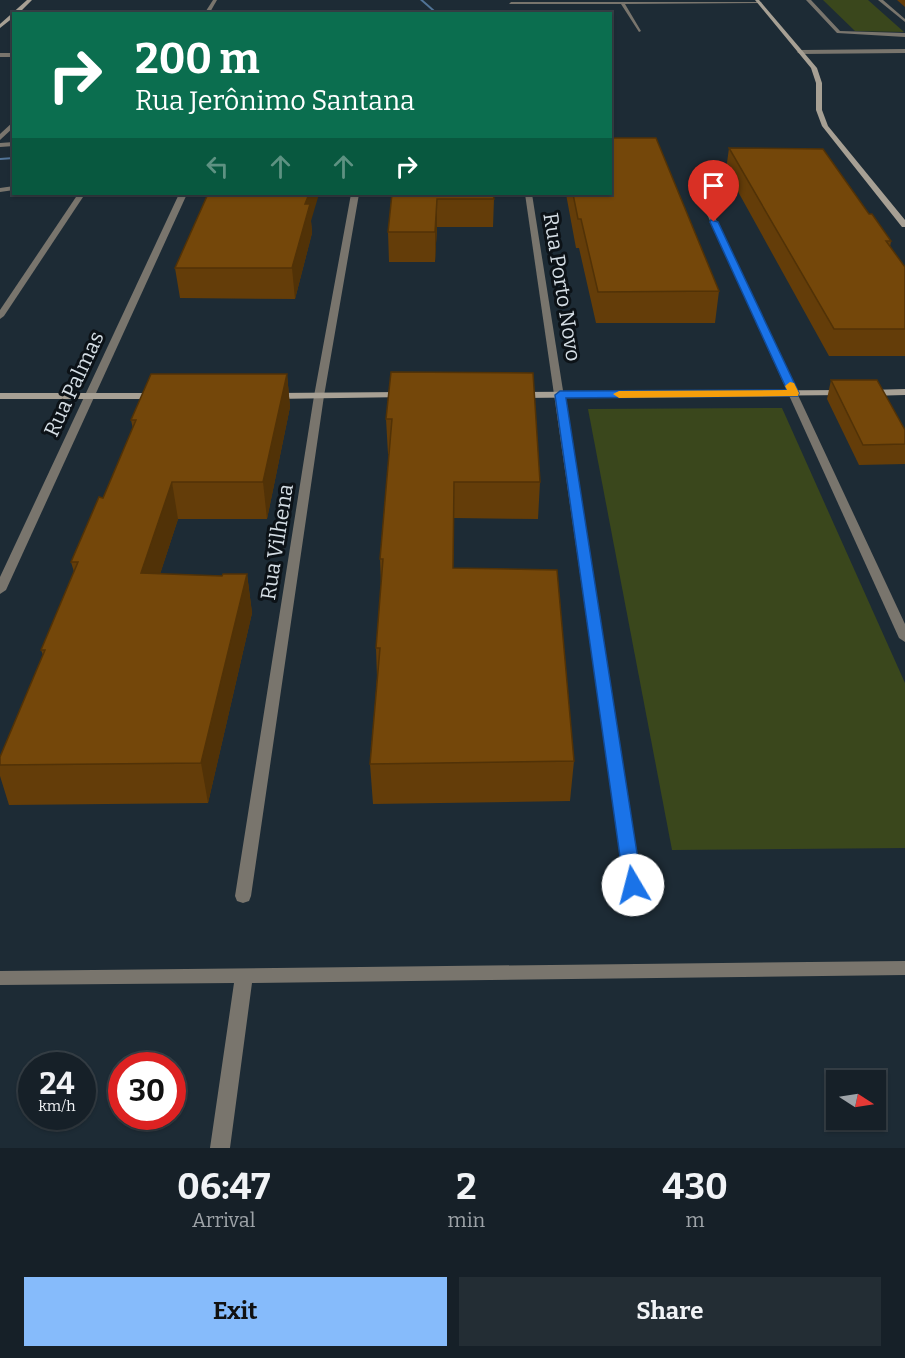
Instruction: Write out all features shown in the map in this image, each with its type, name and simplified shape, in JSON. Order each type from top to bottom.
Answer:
[{"type":"street","points":[[16,12],[30,0]]},
{"type":"street","points":[[808,0],[839,32],[905,34]]},
{"type":"street","points":[[880,0],[905,21]]},
{"type":"street","points":[[511,3],[758,2],[820,78],[818,109],[825,126],[905,225]]},
{"type":"street","points":[[622,3],[639,31]]},
{"type":"street","points":[[0,27],[12,16]]},
{"type":"street","points":[[800,52],[905,51]]},
{"type":"street","points":[[0,138],[12,125]]},
{"type":"street","points":[[694,179],[905,638]]},
{"type":"street","points":[[0,316],[80,195]]},
{"type":"street","name":"Rua Palmas","points":[[0,590],[183,195]]},
{"type":"street","name":"Rua Vilhena","points":[[243,896],[319,396],[355,195]]},
{"type":"street","name":"Rua Porto Novo","points":[[528,195],[633,885]]},
{"type":"street","points":[[514,395],[905,392]]},
{"type":"street","points":[[261,396],[411,395]]},
{"type":"street","points":[[0,396],[169,396]]},
{"type":"street","points":[[0,978],[905,968]]},
{"type":"street","points":[[220,1148],[244,975]]},
{"type":"green space","points":[[823,0],[868,0],[904,32],[855,31]]},
{"type":"green space","points":[[782,408],[905,683],[905,848],[672,850],[588,409]]},
{"type":"building","points":[[612,138],[656,138],[719,291],[598,292],[581,219],[578,219],[573,195],[612,195]]},
{"type":"building","points":[[729,148],[823,149],[891,241],[886,241],[905,267],[905,329],[834,329]]},
{"type":"building","points":[[208,195],[309,195],[305,204],[310,204],[292,268],[175,268]]},
{"type":"building","points":[[392,195],[493,195],[494,199],[437,199],[435,232],[388,232]]},
{"type":"building","points":[[391,372],[533,373],[540,482],[454,482],[453,568],[557,570],[574,761],[370,764],[380,648],[376,648],[383,559],[380,559],[392,419],[386,419]]},
{"type":"building","points":[[151,374],[287,374],[263,482],[172,482],[141,573],[222,576],[223,574],[247,574],[201,763],[0,765],[0,757],[45,650],[41,650],[78,562],[71,562],[99,497],[103,498],[136,420],[131,420]]},
{"type":"building","points":[[831,380],[877,380],[905,430],[905,444],[863,445]]},
{"type":"waterway","points":[[421,0],[436,12]]},
{"type":"waterway","points":[[0,159],[12,158]]},
{"type":"slow traffic","points":[[619,394],[794,393],[790,386]]},
{"type":"route","points":[[633,885],[560,395],[794,393],[714,222]]}]
